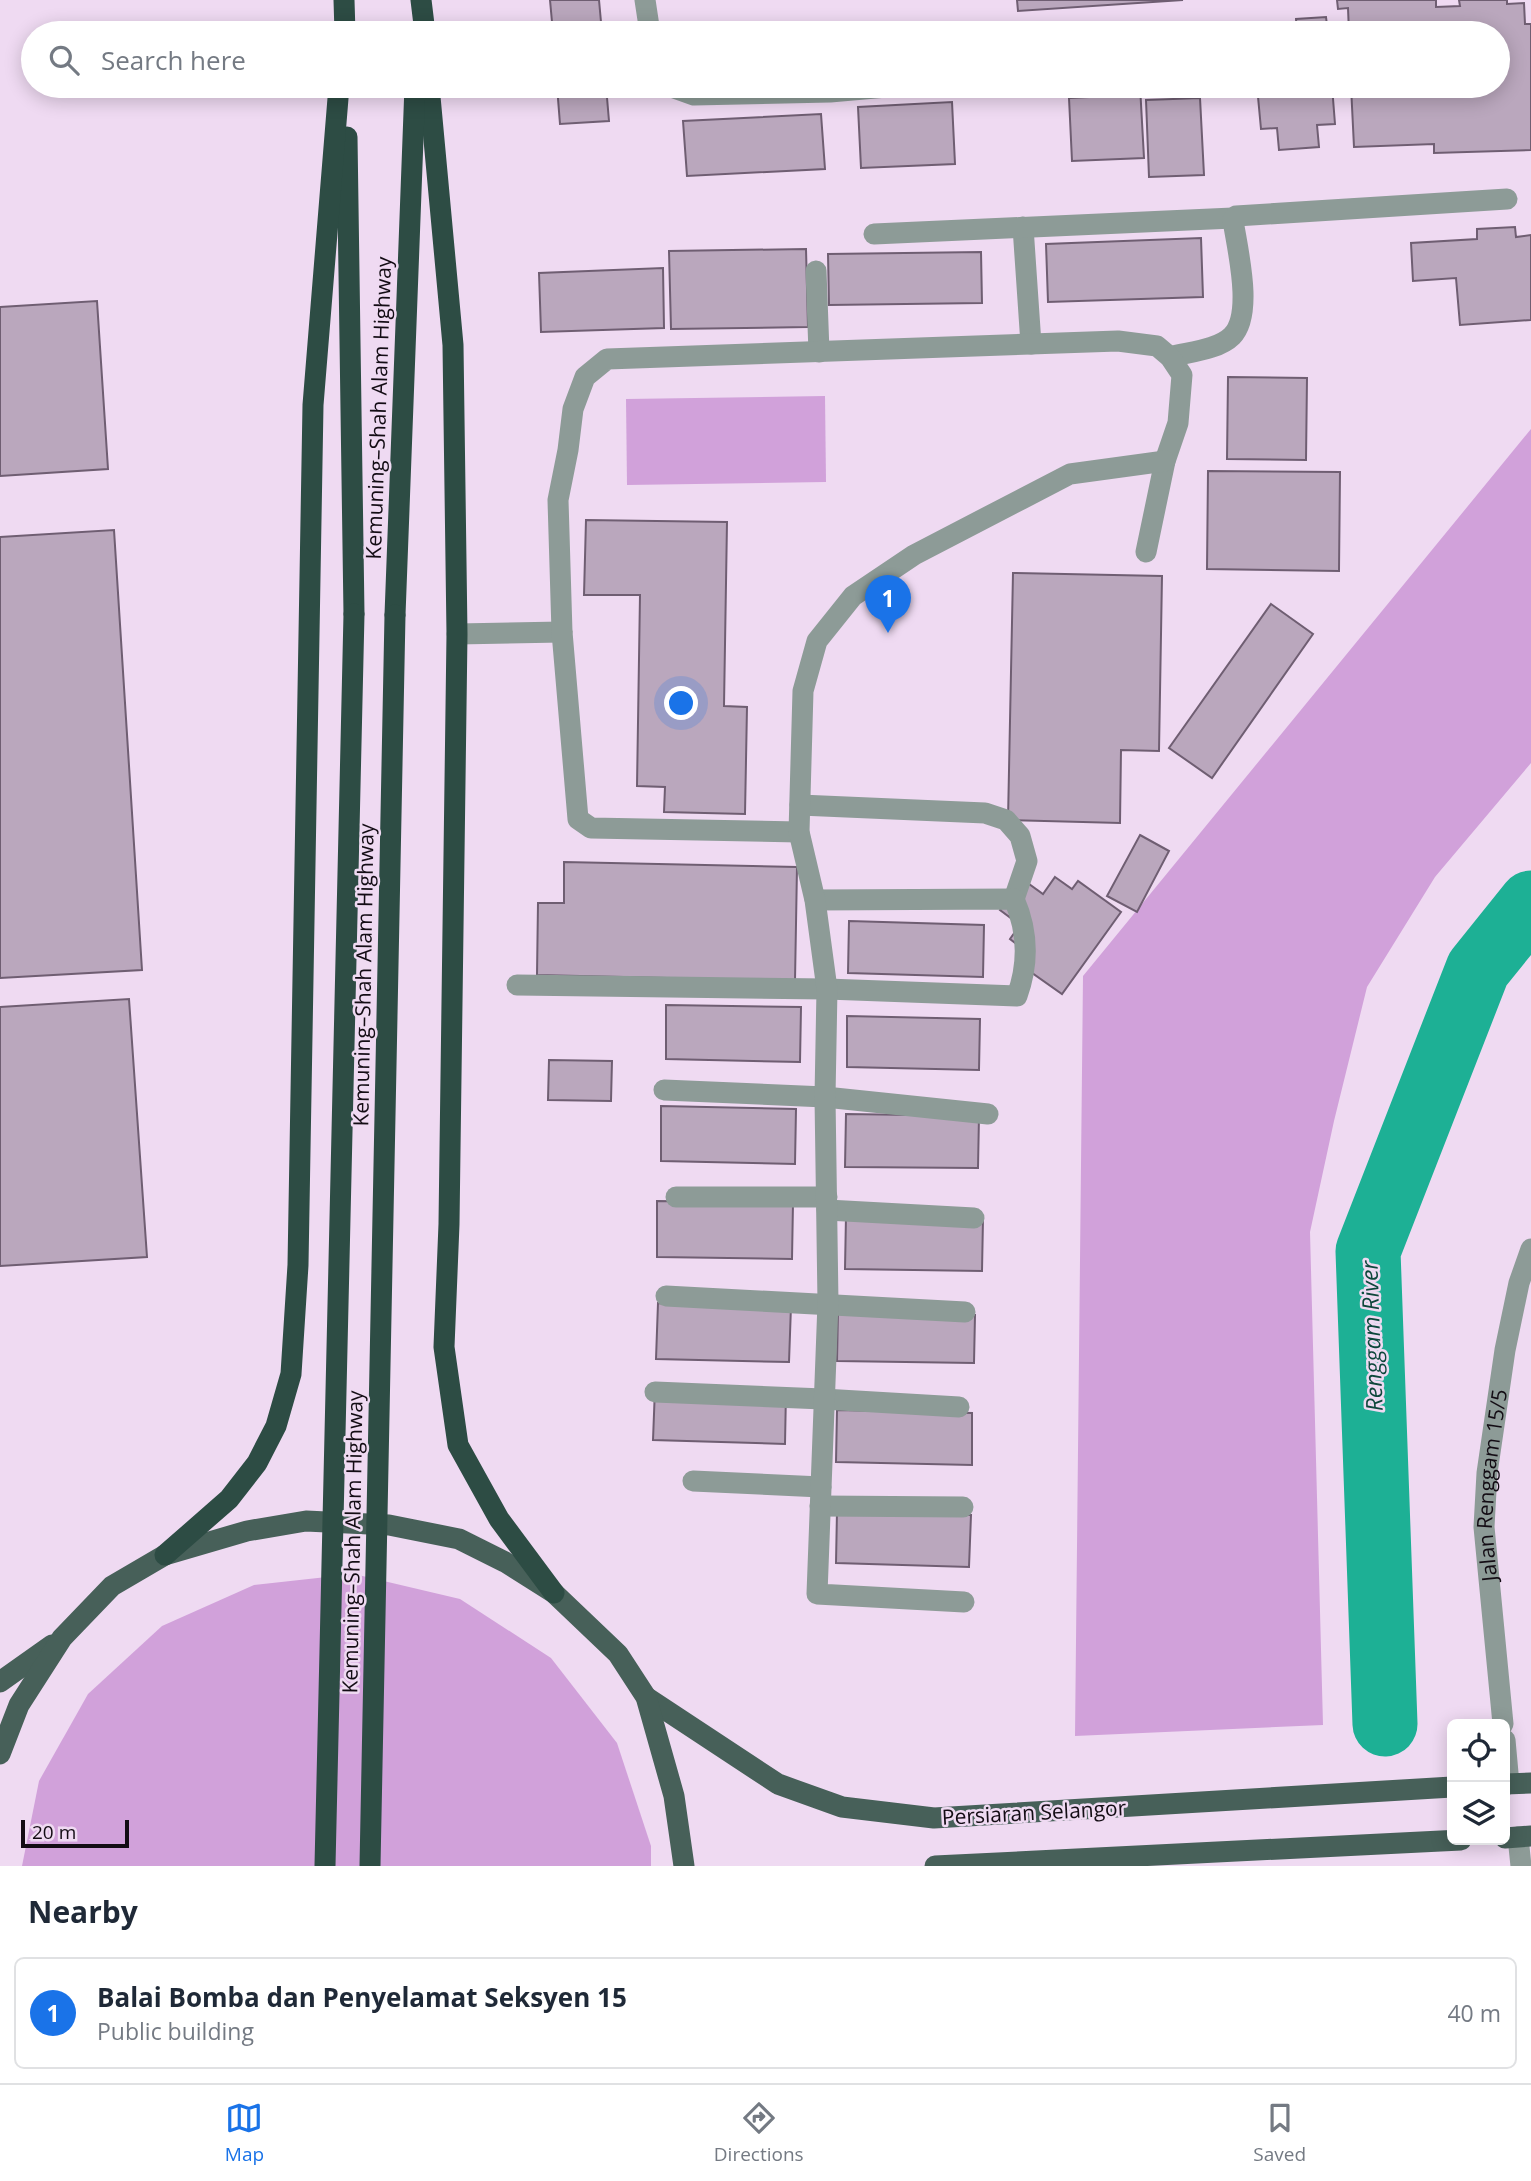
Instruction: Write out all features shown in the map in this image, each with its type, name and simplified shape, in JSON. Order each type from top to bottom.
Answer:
[{"type":"highway","points":[[418,21],[420,0]]},
{"type":"highway","points":[[420,0],[423,21]]},
{"type":"highway","points":[[165,1555],[229,1499],[257,1463],[276,1426],[291,1374],[298,1265],[313,405],[338,98]]},
{"type":"highway","name":"Kemuning–Shah Alam Highway","points":[[326,1866],[354,614],[346,98]]},
{"type":"highway","name":"Kemuning–Shah Alam Highway","points":[[370,1866],[395,615],[415,98]]},
{"type":"highway","points":[[430,98],[453,345],[457,634],[449,1224],[444,1347],[458,1445],[499,1518],[554,1593]]},
{"type":"main road","points":[[0,1682],[62,1638],[112,1586],[165,1555],[247,1531],[306,1521],[389,1525],[459,1539],[505,1562],[554,1593],[618,1654],[646,1697],[674,1796],[684,1866]]},
{"type":"main road","points":[[0,1754],[19,1705],[62,1638]]},
{"type":"main road","name":"Persiaran Selangor","points":[[646,1697],[778,1784],[842,1807],[934,1818],[1447,1787]]},
{"type":"main road","points":[[1510,1784],[1531,1783]]},
{"type":"main road","points":[[935,1866],[1447,1841]]},
{"type":"street","points":[[645,0],[648,21]]},
{"type":"street","points":[[874,234],[1233,218],[1507,199]]},
{"type":"street","points":[[1170,357],[1216,345],[1231,337],[1239,325],[1243,305],[1233,218]]},
{"type":"street","points":[[1023,227],[1031,344]]},
{"type":"street","points":[[816,271],[819,352]]},
{"type":"street","points":[[799,832],[591,828],[578,819],[562,632],[558,500],[573,410],[585,377],[607,359],[1118,341],[1157,346],[1170,357],[1182,375],[1178,423],[1165,461],[1146,552]]},
{"type":"street","points":[[964,1602],[817,1594],[828,1303],[825,1097],[827,989],[815,900],[799,832],[803,691],[817,641],[853,596],[914,555],[1070,474],[1165,461]]},
{"type":"street","points":[[457,634],[562,632]]},
{"type":"street","points":[[517,985],[827,989],[1017,996],[1025,972],[1025,945],[1022,917],[1014,899],[1027,861],[1020,836],[1006,820],[985,813],[800,805]]},
{"type":"street","points":[[815,900],[1014,899]]},
{"type":"street","points":[[664,1090],[825,1097],[988,1114]]},
{"type":"street","points":[[677,1198],[827,1204],[974,1218]]},
{"type":"street","name":"Jalan Renggam 15/5","points":[[1503,1719],[1484,1527],[1493,1420],[1525,1288],[1531,1249]]},
{"type":"street","points":[[666,1296],[965,1312]]},
{"type":"street","points":[[655,1392],[959,1407]]},
{"type":"street","points":[[693,1481],[820,1496],[963,1507]]},
{"type":"street","points":[[1518,1837],[1521,1866]]},
{"type":"shaded area","points":[[825,396],[826,482],[627,485],[626,399]]},
{"type":"shaded area","points":[[1531,429],[1531,763],[1435,877],[1367,987],[1310,1232],[1323,1725],[1075,1736],[1083,976]]},
{"type":"shaded area","points":[[354,1574],[460,1599],[551,1658],[617,1743],[651,1846],[651,1866],[22,1866],[39,1781],[88,1694],[162,1626],[254,1585]]},
{"type":"building","points":[[550,0],[599,0],[601,21],[552,21]]},
{"type":"building","points":[[1017,0],[1183,0],[1018,11]]},
{"type":"building","points":[[1337,0],[1436,0],[1436,7],[1460,6],[1459,0],[1507,0],[1507,4],[1524,3],[1525,24],[1531,24],[1531,150],[1434,153],[1434,144],[1354,147],[1352,98],[1510,98],[1510,21],[1349,21],[1348,8],[1338,9]]},
{"type":"building","points":[[1326,17],[1326,21],[1296,21]]},
{"type":"building","points":[[558,98],[607,98],[609,121],[560,124]]},
{"type":"building","points":[[1069,98],[1141,98],[1144,158],[1072,161]]},
{"type":"building","points":[[1200,98],[1204,175],[1149,177],[1146,100]]},
{"type":"building","points":[[1258,98],[1333,98],[1335,124],[1317,125],[1319,147],[1279,150],[1277,128],[1261,129]]},
{"type":"building","points":[[952,102],[955,164],[861,168],[858,107]]},
{"type":"building","points":[[821,114],[825,169],[687,176],[683,121]]},
{"type":"building","points":[[1515,227],[1516,237],[1531,235],[1531,320],[1460,325],[1456,278],[1413,281],[1411,243],[1477,239],[1477,229]]},
{"type":"building","points":[[1201,238],[1203,297],[1048,302],[1046,244]]},
{"type":"building","points":[[806,249],[808,327],[671,329],[669,251]]},
{"type":"building","points":[[981,252],[982,303],[829,305],[828,254]]},
{"type":"building","points":[[663,268],[664,328],[541,332],[539,273]]},
{"type":"building","points":[[97,301],[108,469],[0,476],[0,307]]},
{"type":"building","points":[[1228,377],[1307,378],[1306,460],[1227,459]]},
{"type":"building","points":[[1208,471],[1340,472],[1339,571],[1207,569]]},
{"type":"building","points":[[586,520],[727,522],[724,706],[747,707],[745,814],[664,812],[665,787],[637,786],[640,595],[584,595]]},
{"type":"building","points":[[114,530],[142,970],[0,978],[0,537]]},
{"type":"building","points":[[1013,573],[1162,576],[1159,751],[1121,750],[1120,823],[1008,820]]},
{"type":"building","points":[[1271,604],[1313,634],[1212,778],[1169,748]]},
{"type":"building","points":[[1140,835],[1169,851],[1137,912],[1107,896]]},
{"type":"building","points":[[564,862],[797,867],[795,981],[537,975],[538,903],[564,903]]},
{"type":"building","points":[[1055,877],[1072,889],[1078,881],[1121,912],[1062,994],[1018,963],[1027,952],[1010,939],[1020,925],[1000,910],[1022,879],[1043,894]]},
{"type":"building","points":[[849,921],[984,925],[983,977],[848,973]]},
{"type":"building","points":[[129,999],[147,1257],[0,1266],[0,1007]]},
{"type":"building","points":[[666,1005],[801,1007],[800,1062],[666,1059]]},
{"type":"building","points":[[847,1016],[980,1019],[979,1070],[847,1067]]},
{"type":"building","points":[[549,1060],[612,1061],[611,1101],[548,1100]]},
{"type":"building","points":[[661,1106],[796,1109],[795,1164],[661,1161]]},
{"type":"building","points":[[846,1114],[979,1116],[978,1168],[845,1167]]},
{"type":"building","points":[[657,1201],[793,1203],[792,1259],[657,1257]]},
{"type":"building","points":[[846,1216],[983,1219],[982,1271],[845,1269]]},
{"type":"building","points":[[658,1303],[791,1306],[789,1362],[656,1359]]},
{"type":"building","points":[[838,1312],[975,1315],[974,1363],[837,1361]]},
{"type":"building","points":[[655,1388],[786,1392],[785,1444],[653,1440]]},
{"type":"building","points":[[837,1410],[972,1413],[972,1465],[836,1462]]},
{"type":"building","points":[[837,1511],[971,1515],[969,1567],[836,1563]]},
{"type":"waterway","name":"Renggam River","points":[[1385,1724],[1368,1251],[1478,969],[1531,903]]},
{"type":"place","name":"Balai Bomba dan Penyelamat Seksyen 15","points":[[888,633]]}]
